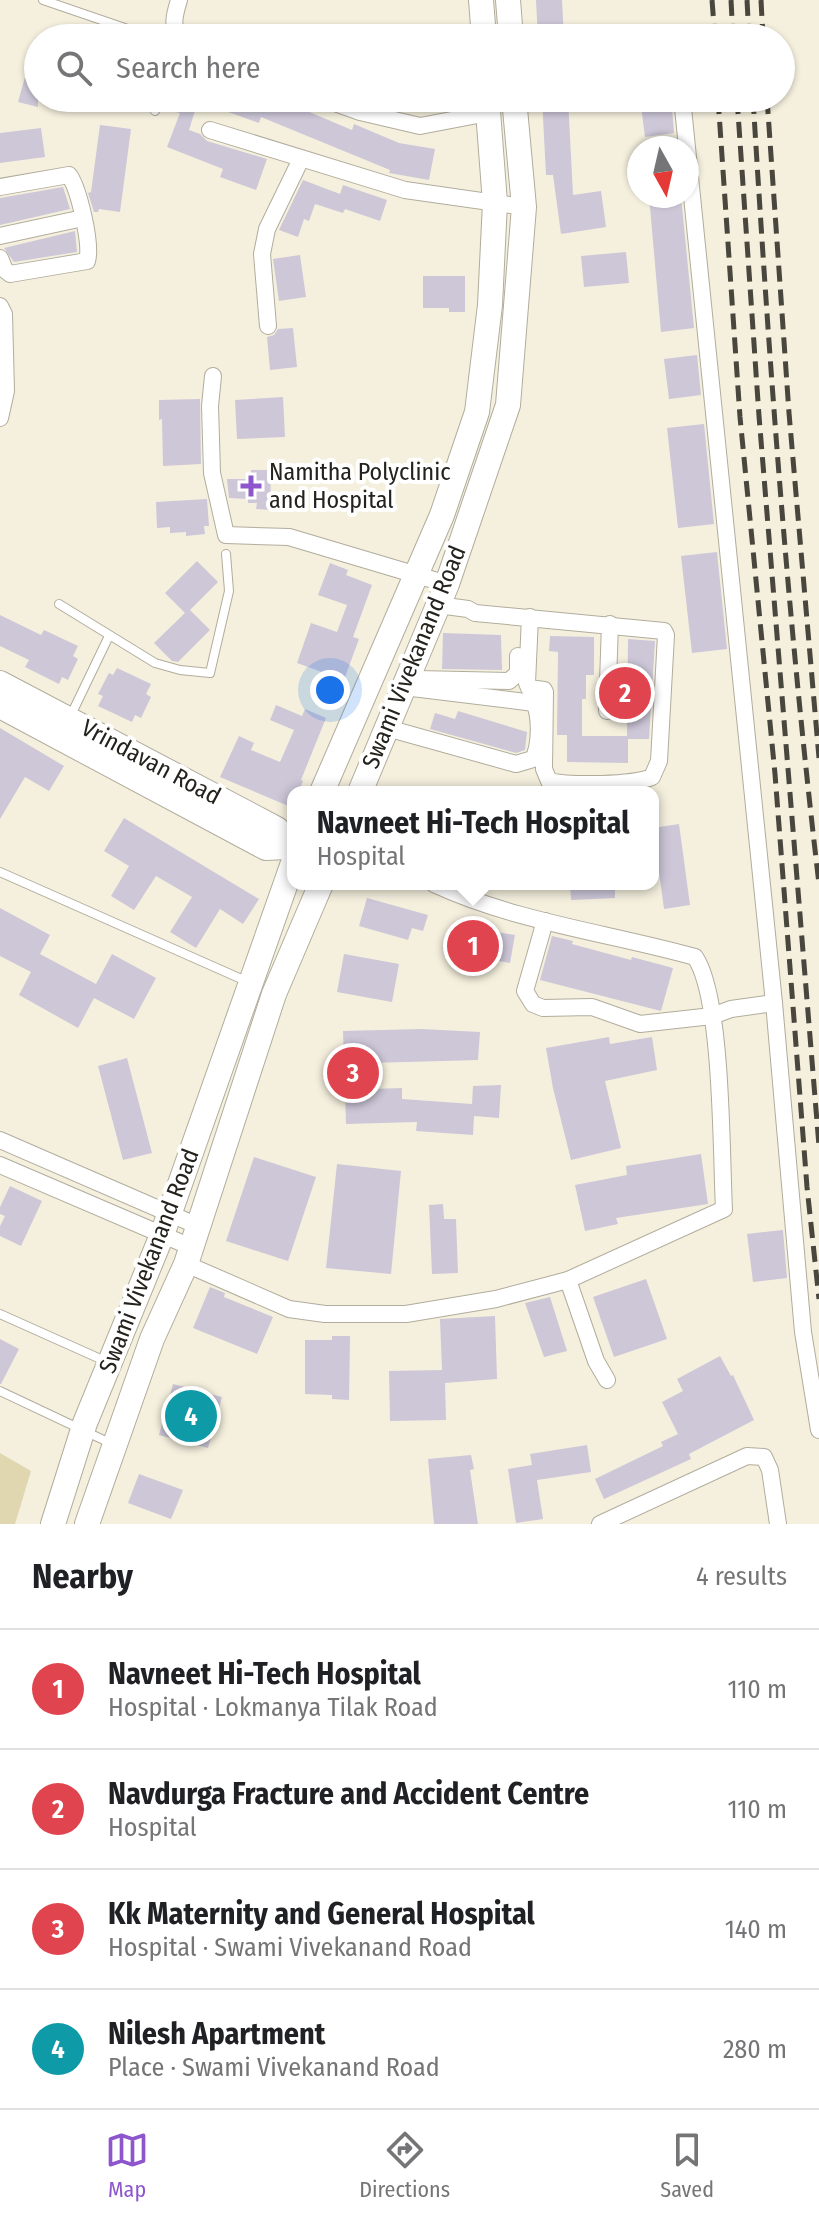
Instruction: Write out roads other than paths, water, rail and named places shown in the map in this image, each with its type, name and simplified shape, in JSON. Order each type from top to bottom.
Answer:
[{"type":"main road","points":[[508,0],[510,24]]},
{"type":"main road","points":[[486,24],[488,1]]},
{"type":"main road","name":"Swami Vivekanand Road","points":[[325,786],[442,515],[477,412],[490,305],[495,203],[487,112]]},
{"type":"main road","name":"Swami Vivekanand Road","points":[[363,786],[440,602],[508,405],[524,207],[515,112]]},
{"type":"main road","name":"Vrindavan Road","points":[[0,683],[277,829],[287,846]]},
{"type":"main road","points":[[0,706],[266,848],[287,852]]},
{"type":"main road","name":"Swami Vivekanand Road","points":[[53,1524],[82,1432],[166,1225],[251,983],[287,866]]},
{"type":"main road","name":"Swami Vivekanand Road","points":[[87,1524],[152,1339],[191,1246],[274,994],[318,890]]},
{"type":"street","points":[[174,24],[179,0]]},
{"type":"street","points":[[362,112],[420,126],[467,112]]},
{"type":"street","points":[[683,112],[774,1003],[803,1332],[819,1430]]},
{"type":"street","points":[[210,130],[405,190],[524,207]]},
{"type":"street","points":[[268,326],[262,254],[267,229],[301,159]]},
{"type":"street","points":[[0,187],[69,175],[83,218],[89,254],[87,261],[8,274],[0,258]]},
{"type":"street","points":[[0,236],[83,218]]},
{"type":"street","points":[[0,306],[4,314],[6,391],[0,418]]},
{"type":"street","points":[[213,376],[210,406],[212,473],[226,535],[289,537],[415,574],[440,602],[475,613],[610,624],[660,629],[666,635],[657,769],[652,777],[641,781],[549,781],[544,769],[545,692],[529,688],[527,683],[524,617]]},
{"type":"street","points":[[406,683],[514,679],[518,673],[524,617]]},
{"type":"street","points":[[607,711],[610,624]]},
{"type":"street","points":[[387,728],[516,764],[533,759],[537,751],[538,710],[534,703],[406,683]]},
{"type":"street","points":[[0,1140],[166,1225],[191,1246],[289,1309],[325,1314],[406,1314],[496,1299],[568,1280],[724,1209],[712,1016],[704,976],[695,957],[628,938],[545,921],[447,890]]},
{"type":"street","points":[[545,921],[525,991],[533,1004],[543,1008],[592,1007],[640,1024],[712,1016],[731,1009],[774,1003]]},
{"type":"street","points":[[251,983],[274,994]]},
{"type":"street","points":[[0,1165],[166,1225]]},
{"type":"street","points":[[568,1280],[596,1361],[607,1380]]},
{"type":"street","points":[[600,1524],[747,1456],[764,1457],[770,1470],[778,1524]]},
{"type":"lane","points":[[43,0],[113,24]]},
{"type":"lane","points":[[59,604],[155,663],[180,670],[210,673],[229,591],[226,554]]},
{"type":"lane","points":[[69,719],[109,636]]},
{"type":"lane","points":[[0,872],[251,983]]},
{"type":"lane","points":[[0,1314],[110,1363]]},
{"type":"lane","points":[[0,1391],[115,1445]]},
{"type":"railway","points":[[712,0],[714,24]]},
{"type":"railway","points":[[731,0],[732,24]]},
{"type":"railway","points":[[747,0],[748,24]]},
{"type":"railway","points":[[761,0],[762,24]]},
{"type":"railway","points":[[719,112],[740,417],[775,774],[807,1187],[819,1299]]},
{"type":"railway","points":[[738,112],[759,416],[819,1146]]},
{"type":"railway","points":[[754,112],[780,491],[819,884]]},
{"type":"railway","points":[[768,112],[789,413],[819,758]]},
{"type":"place","name":"Namitha Polyclinic and Hospital","points":[[251,486]]},
{"type":"place","name":"Navdurga Fracture and Accident Centre","points":[[625,693]]},
{"type":"place","name":"Navneet Hi-Tech Hospital","points":[[473,946]]},
{"type":"place","name":"Kk Maternity and General Hospital","points":[[353,1073]]},
{"type":"place","name":"Nilesh Apartment","points":[[191,1416]]}]
